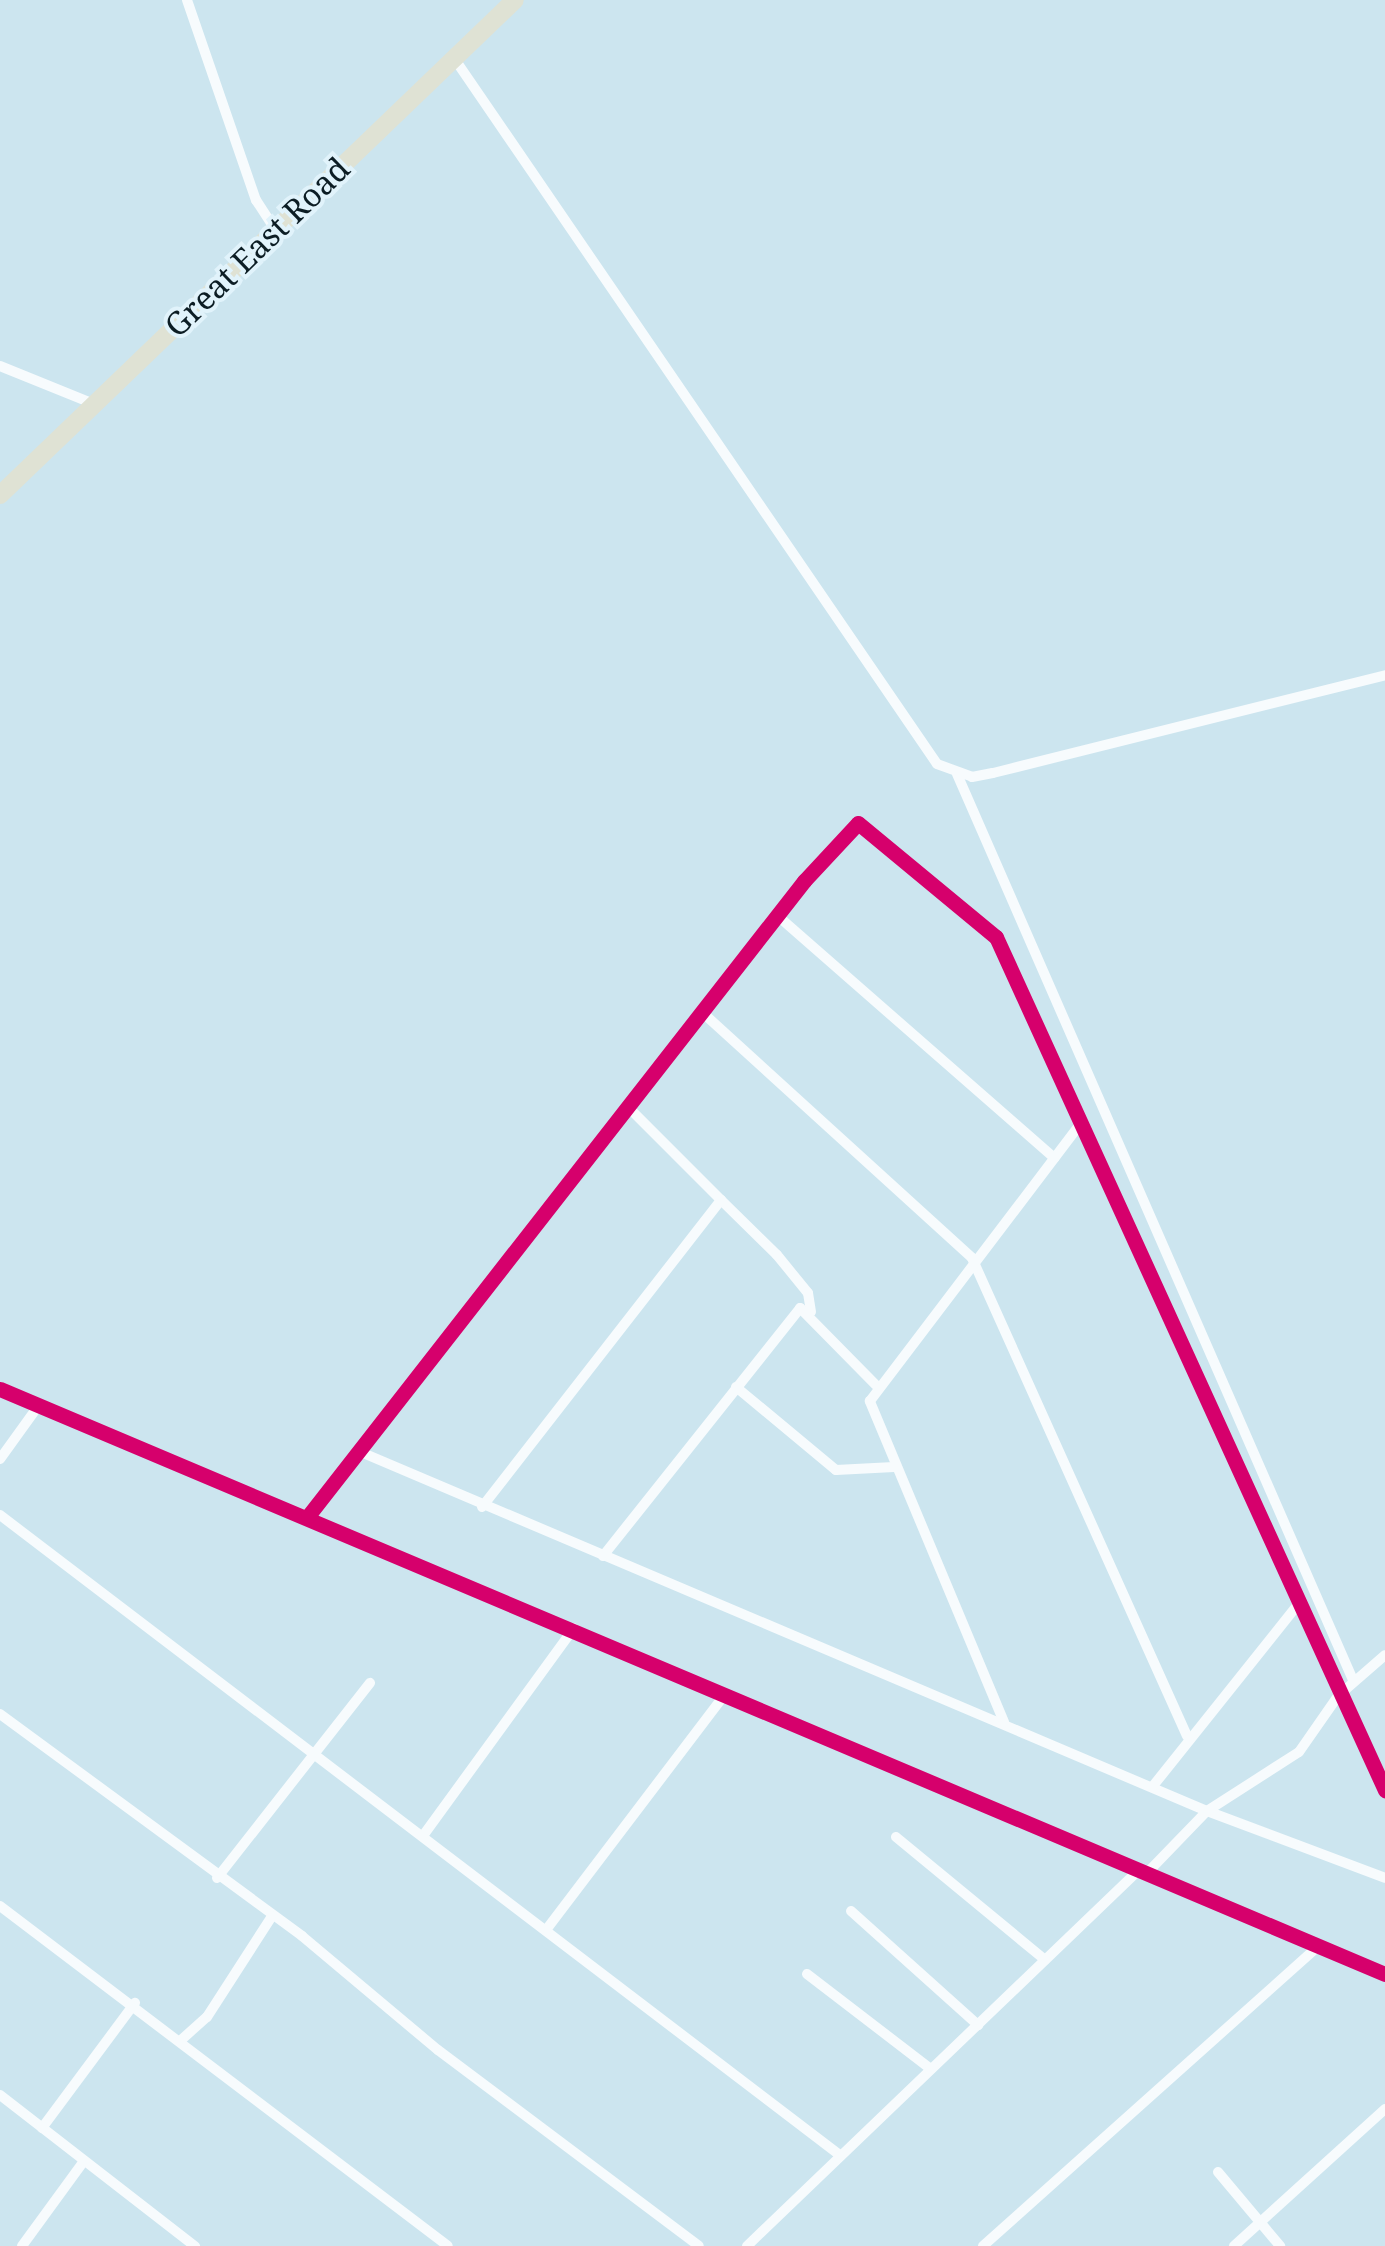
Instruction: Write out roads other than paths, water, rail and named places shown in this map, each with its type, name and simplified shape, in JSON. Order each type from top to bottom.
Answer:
[{"type":"highway","name":"Great East Road","points":[[0,496],[515,0]]},
{"type":"street","points":[[188,0],[256,200],[275,229]]},
{"type":"street","points":[[454,58],[925,751],[957,774],[1063,1025],[1352,1680]]},
{"type":"street","points":[[0,366],[94,404]]},
{"type":"street","points":[[957,774],[993,774],[1383,679]]},
{"type":"street","points":[[308,1516],[362,1453],[779,917],[858,824],[996,938],[1338,1696],[1385,1790]]},
{"type":"street","points":[[779,917],[1054,1158]]},
{"type":"street","points":[[703,1013],[972,1262],[1187,1736]]},
{"type":"street","points":[[1045,1046],[1063,1025]]},
{"type":"street","points":[[629,1108],[777,1254],[808,1294],[810,1312]]},
{"type":"street","points":[[1004,1722],[894,1467],[870,1401],[876,1385],[1080,1124]]},
{"type":"street","points":[[482,1507],[721,1200]]},
{"type":"street","points":[[603,1556],[800,1308],[810,1312],[876,1385]]},
{"type":"street","points":[[736,1387],[836,1470],[894,1467]]},
{"type":"street","points":[[0,1389],[574,1628],[1385,1974]]},
{"type":"street","points":[[0,1460],[38,1405]]},
{"type":"street","points":[[362,1453],[1207,1811],[1385,1878]]},
{"type":"street","points":[[0,1515],[309,1754],[425,1833],[840,2156]]},
{"type":"street","points":[[1153,1786],[1187,1736],[1299,1603]]},
{"type":"street","points":[[425,1833],[574,1628]]},
{"type":"street","points":[[748,2246],[1045,1960],[1207,1811],[1299,1752],[1352,1680],[1385,1655]]},
{"type":"street","points":[[217,1878],[309,1754],[370,1683]]},
{"type":"street","points":[[546,1930],[726,1694]]},
{"type":"street","points":[[0,1714],[272,1916],[699,2246]]},
{"type":"street","points":[[896,1837],[1045,1960]]},
{"type":"street","points":[[0,1906],[135,2003],[448,2246]]},
{"type":"street","points":[[851,1911],[978,2024]]},
{"type":"street","points":[[180,2040],[207,2016],[272,1916]]},
{"type":"street","points":[[982,2246],[1318,1946]]},
{"type":"street","points":[[806,1974],[932,2069]]},
{"type":"street","points":[[42,2128],[135,2003]]},
{"type":"street","points":[[0,2095],[194,2246]]},
{"type":"street","points":[[1234,2246],[1385,2109]]},
{"type":"street","points":[[22,2246],[84,2161]]},
{"type":"street","points":[[1218,2172],[1280,2246]]}]
